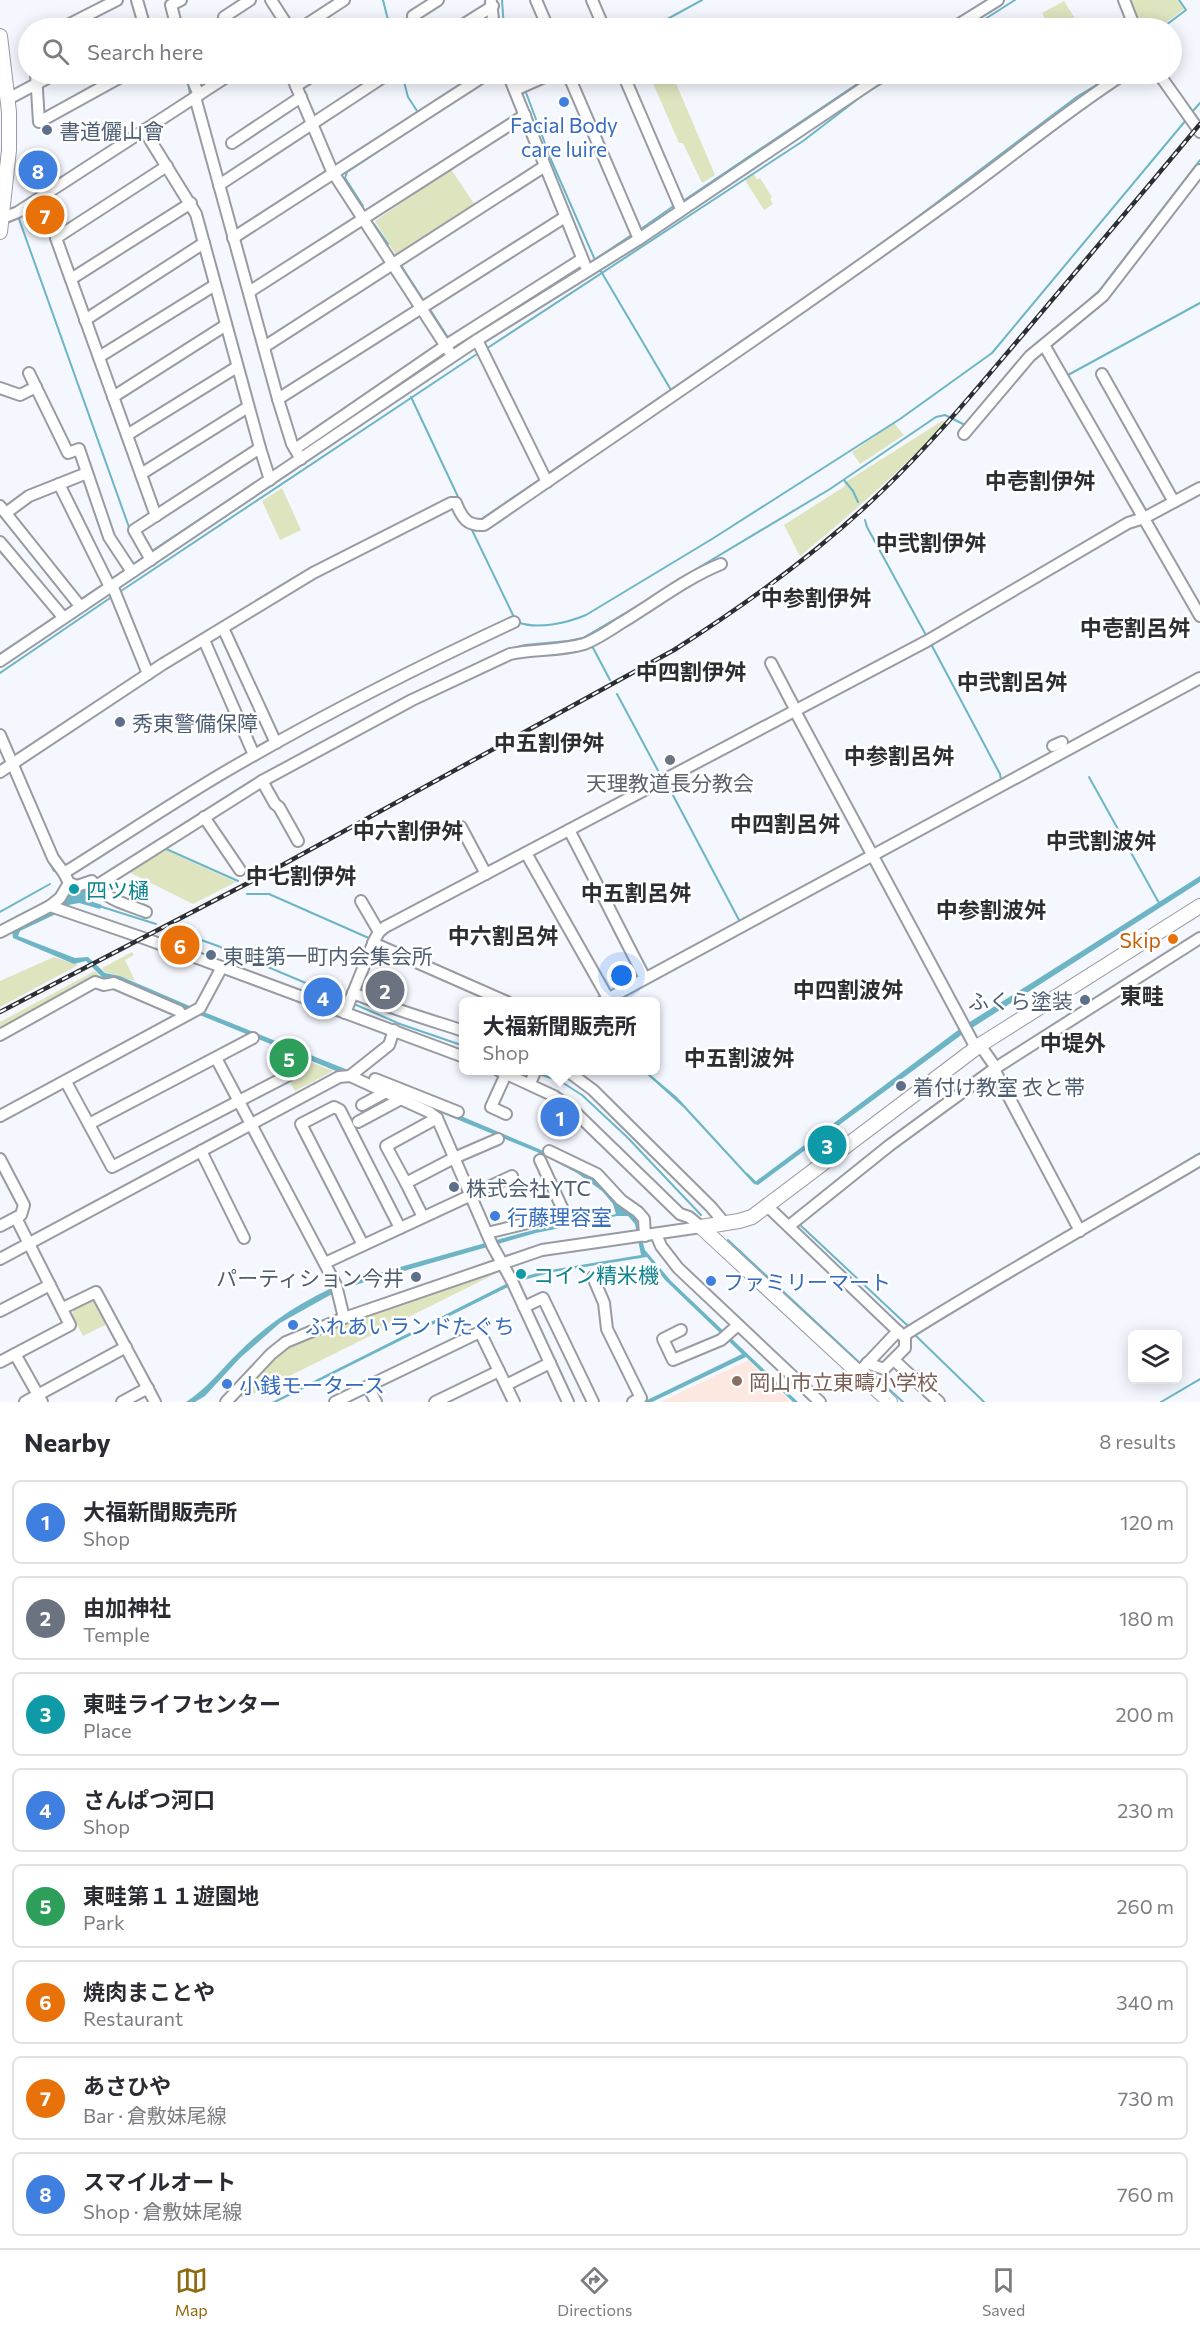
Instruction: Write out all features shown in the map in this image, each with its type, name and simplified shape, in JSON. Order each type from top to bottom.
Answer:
[{"type":"street","points":[[82,18],[117,0]]},
{"type":"street","points":[[137,0],[141,18]]},
{"type":"street","points":[[174,18],[171,5],[181,0]]},
{"type":"street","points":[[224,17],[250,0]]},
{"type":"street","points":[[271,0],[282,18]]},
{"type":"street","points":[[316,18],[344,0]]},
{"type":"street","points":[[413,18],[413,16],[438,0]]},
{"type":"street","points":[[536,0],[544,18]]},
{"type":"street","points":[[592,0],[600,18]]},
{"type":"street","points":[[969,18],[998,0]]},
{"type":"street","points":[[1124,0],[1131,18]]},
{"type":"street","points":[[471,18],[491,3]]},
{"type":"street","points":[[491,3],[493,18]]},
{"type":"street","points":[[0,38],[5,109],[1,226]]},
{"type":"street","points":[[5,109],[31,84]]},
{"type":"street","points":[[37,84],[39,122],[108,84]]},
{"type":"street","points":[[193,84],[278,399],[298,454]]},
{"type":"street","points":[[1,226],[18,212],[213,84]]},
{"type":"street","points":[[299,84],[296,86],[334,174],[449,352]]},
{"type":"street","points":[[219,186],[372,84]]},
{"type":"street","points":[[233,238],[472,84]]},
{"type":"street","points":[[517,84],[520,88],[525,115],[585,265]]},
{"type":"street","points":[[520,88],[529,84]]},
{"type":"street","points":[[572,84],[637,234]]},
{"type":"street","points":[[627,84],[679,206]]},
{"type":"street","points":[[0,661],[78,603],[111,588],[130,569],[449,352],[868,84]]},
{"type":"street","points":[[7,768],[148,674],[313,573],[451,502],[456,503],[463,519],[475,525],[484,525],[545,478],[944,206],[1108,84]]},
{"type":"street","points":[[1166,84],[1199,131]]},
{"type":"street","points":[[232,143],[301,97]]},
{"type":"street","points":[[249,292],[525,115]]},
{"type":"street","points":[[144,130],[191,203],[269,476]]},
{"type":"street","points":[[156,516],[56,238],[167,166]]},
{"type":"street","points":[[264,347],[545,166]]},
{"type":"street","points":[[964,434],[1030,356],[1103,296],[1200,170]]},
{"type":"street","points":[[71,279],[191,203]]},
{"type":"street","points":[[278,399],[565,217]]},
{"type":"street","points":[[85,320],[204,243]]},
{"type":"street","points":[[449,352],[477,340],[585,265]]},
{"type":"street","points":[[99,357],[215,285]]},
{"type":"street","points":[[113,397],[226,325]]},
{"type":"street","points":[[477,340],[545,478]]},
{"type":"street","points":[[1047,343],[1147,516],[1200,616]]},
{"type":"street","points":[[127,435],[237,367]]},
{"type":"street","points":[[29,373],[68,453],[78,449],[109,537],[130,569]]},
{"type":"street","points":[[1102,374],[1172,499]]},
{"type":"street","points":[[0,388],[20,395],[36,387]]},
{"type":"street","points":[[141,474],[249,407]]},
{"type":"street","points":[[149,556],[134,530],[260,448]]},
{"type":"street","points":[[78,603],[3,510],[29,496],[87,473]]},
{"type":"street","points":[[59,484],[111,588],[148,674]]},
{"type":"street","points":[[349,1002],[376,935],[485,872],[665,780],[794,708],[929,640],[1128,523],[1147,516],[1172,499],[1200,488]]},
{"type":"street","points":[[0,542],[61,615]]},
{"type":"street","points":[[96,886],[262,781],[412,700],[510,654],[530,650],[569,648],[586,643],[696,575],[721,564]]},
{"type":"street","points":[[0,932],[55,907],[66,883],[170,805],[254,755],[366,695],[514,622]]},
{"type":"street","points":[[223,628],[276,743]]},
{"type":"street","points":[[204,640],[254,755]]},
{"type":"street","points":[[771,663],[965,1028],[994,1066],[1078,1228]]},
{"type":"street","points":[[526,853],[605,997],[759,910],[940,816],[1061,746],[1080,739],[1200,678]]},
{"type":"street","points":[[0,735],[7,768],[66,883],[77,886],[92,880],[116,902],[146,912]]},
{"type":"street","points":[[262,781],[298,841]]},
{"type":"street","points":[[204,817],[240,870]]},
{"type":"street","points":[[461,827],[485,872]]},
{"type":"street","points":[[568,830],[599,886],[607,907],[643,975]]},
{"type":"street","points":[[361,900],[376,935],[497,997]]},
{"type":"street","points":[[226,1402],[271,1354],[286,1342],[344,1318],[542,1250],[746,1220],[978,1047],[1200,906]]},
{"type":"street","points":[[55,907],[222,967],[349,1002],[402,1010],[459,1030]]},
{"type":"street","points":[[789,1226],[994,1066],[1200,938]]},
{"type":"street","points":[[0,1116],[66,1082],[187,1012],[222,967]]},
{"type":"street","points":[[0,1035],[95,982],[104,985],[114,983],[187,1012]]},
{"type":"street","points":[[349,1002],[394,1030],[459,1055]]},
{"type":"street","points":[[0,1259],[201,1151],[250,1122],[352,1073],[389,1046],[394,1030]]},
{"type":"street","points":[[89,1124],[253,1038]]},
{"type":"street","points":[[216,1058],[325,1263],[337,1289],[344,1318]]},
{"type":"street","points":[[352,1073],[401,1099],[432,1109],[458,1112]]},
{"type":"street","points":[[352,1073],[432,1109],[490,1239],[568,1402]]},
{"type":"street","points":[[66,1082],[112,1167],[289,1075]]},
{"type":"street","points":[[501,1075],[491,1107],[506,1114]]},
{"type":"street","points":[[572,1075],[593,1090],[711,1207],[721,1219],[722,1224]]},
{"type":"street","points":[[533,1076],[572,1109],[680,1214],[684,1220],[681,1230]]},
{"type":"street","points":[[362,1105],[386,1092]]},
{"type":"street","points":[[358,1122],[401,1099]]},
{"type":"street","points":[[363,1245],[301,1124],[334,1107],[340,1110],[400,1228]]},
{"type":"street","points":[[423,1217],[386,1146],[432,1109]]},
{"type":"street","points":[[406,1183],[454,1158],[498,1139]]},
{"type":"street","points":[[201,1151],[244,1238]]},
{"type":"street","points":[[549,1151],[597,1174],[621,1200],[644,1219],[651,1235],[731,1332],[820,1402]]},
{"type":"street","points":[[0,1159],[3,1171],[24,1205],[21,1215],[0,1226]]},
{"type":"street","points":[[490,1239],[565,1214],[540,1160]]},
{"type":"street","points":[[863,1367],[906,1332],[1078,1228],[1200,1160]]},
{"type":"street","points":[[325,1263],[512,1176]]},
{"type":"street","points":[[766,1205],[906,1332],[905,1348],[885,1369],[863,1367]]},
{"type":"street","points":[[680,1214],[689,1217],[701,1227],[863,1367],[890,1402]]},
{"type":"street","points":[[0,1362],[70,1325],[16,1218]]},
{"type":"street","points":[[593,1277],[604,1303],[607,1329],[641,1398],[633,1402]]},
{"type":"street","points":[[0,1311],[50,1285]]},
{"type":"street","points":[[63,1308],[96,1292],[156,1402]]},
{"type":"street","points":[[524,1307],[543,1298],[592,1402]]},
{"type":"street","points":[[681,1330],[663,1339],[673,1360],[731,1332]]},
{"type":"street","points":[[335,1402],[480,1332],[514,1402]]},
{"type":"street","points":[[25,1402],[40,1398],[126,1347]]},
{"type":"street","points":[[15,1354],[40,1398]]},
{"type":"street","points":[[894,1360],[939,1402]]},
{"type":"street","points":[[506,1385],[550,1363]]},
{"type":"street","points":[[435,1402],[499,1371]]},
{"type":"street","points":[[368,1386],[376,1402]]},
{"type":"street","points":[[122,1402],[148,1388]]},
{"type":"shaded area","name":"岡山市立東疇小学校","points":[[749,1360],[791,1402],[661,1402],[702,1382]]},
{"type":"green space","points":[[1129,0],[1177,0],[1184,9],[1172,18],[1137,18]]},
{"type":"green space","points":[[1064,1],[1075,18],[1045,18],[1042,13]]},
{"type":"green space","points":[[653,84],[676,84],[715,175],[702,183],[683,143],[679,143]]},
{"type":"green space","points":[[451,169],[475,205],[396,255],[375,221]]},
{"type":"green space","points":[[754,174],[757,180],[760,178],[772,197],[770,199],[773,204],[764,210],[745,180]]},
{"type":"green space","points":[[942,421],[946,422],[893,475],[800,556],[784,525],[845,486],[844,483]]},
{"type":"green space","points":[[894,423],[904,435],[860,464],[852,452]]},
{"type":"green space","points":[[282,488],[301,530],[280,540],[262,501]]},
{"type":"green space","points":[[161,848],[236,882],[193,904],[125,870]]},
{"type":"green space","points":[[132,952],[134,955],[125,960],[135,981],[105,972],[102,968]]},
{"type":"green space","points":[[54,957],[78,965],[0,1007],[0,981]]},
{"type":"green space","points":[[95,971],[103,979],[113,981],[0,1031],[0,1022]]},
{"type":"green space","points":[[270,1045],[333,1071],[295,1091]]},
{"type":"green space","points":[[493,1268],[497,1273],[247,1397],[239,1397],[282,1348]]},
{"type":"green space","points":[[90,1300],[97,1301],[100,1307],[98,1309],[109,1323],[83,1336],[72,1315],[74,1308]]},
{"type":"water","points":[[1200,876],[1200,882],[964,1033],[758,1185],[754,1184],[684,1108],[647,1075],[651,1075],[677,1097],[755,1182],[965,1025]]},
{"type":"water","points":[[87,886],[90,889],[86,896],[102,905],[100,909],[79,903],[63,906],[54,915],[20,931],[18,936],[75,958],[88,957],[105,973],[120,976],[435,1105],[539,1149],[590,1175],[636,1219],[645,1250],[671,1281],[798,1402],[793,1402],[746,1357],[652,1402],[643,1402],[742,1354],[665,1280],[647,1257],[553,1272],[520,1281],[277,1402],[272,1402],[516,1279],[544,1271],[641,1255],[635,1224],[628,1216],[617,1216],[536,1233],[341,1289],[280,1323],[240,1358],[205,1396],[195,1402],[186,1402],[206,1386],[262,1331],[307,1300],[323,1292],[356,1278],[534,1230],[616,1214],[613,1204],[602,1191],[577,1173],[537,1152],[346,1074],[0,1256],[0,1253],[333,1075],[336,1071],[190,1011],[0,1113],[0,1109],[182,1010],[116,981],[103,978],[86,961],[74,964],[13,938],[12,930],[70,889],[74,891]]},
{"type":"waterway","points":[[306,18],[334,0]]},
{"type":"waterway","points":[[383,0],[388,18]]},
{"type":"waterway","points":[[502,0],[503,18]]},
{"type":"waterway","points":[[669,18],[702,0]]},
{"type":"waterway","points":[[959,18],[987,0]]},
{"type":"waterway","points":[[987,18],[1015,0]]},
{"type":"waterway","points":[[1175,18],[1186,10],[1179,0]]},
{"type":"waterway","points":[[188,84],[190,94]]},
{"type":"waterway","points":[[201,87],[206,84]]},
{"type":"waterway","points":[[405,84],[408,97],[419,114]]},
{"type":"waterway","points":[[683,201],[857,84]]},
{"type":"waterway","points":[[486,349],[803,141],[881,84]]},
{"type":"waterway","points":[[890,238],[1078,96],[1098,84]]},
{"type":"waterway","points":[[525,90],[552,162],[595,260]]},
{"type":"waterway","points":[[135,130],[193,92]]},
{"type":"waterway","points":[[1193,111],[1200,103]]},
{"type":"waterway","points":[[517,622],[543,625],[570,621],[586,615],[712,539],[900,419],[992,353],[1186,120]]},
{"type":"waterway","points":[[363,206],[345,178],[347,172],[424,121]]},
{"type":"waterway","points":[[1088,301],[1099,291],[1200,160]]},
{"type":"waterway","points":[[638,231],[675,205]]},
{"type":"waterway","points":[[19,219],[130,530]]},
{"type":"waterway","points":[[374,224],[388,244]]},
{"type":"waterway","points":[[588,264],[633,234]]},
{"type":"waterway","points":[[402,267],[422,298]]},
{"type":"waterway","points":[[453,349],[583,267]]},
{"type":"waterway","points":[[599,268],[671,390]]},
{"type":"waterway","points":[[725,353],[826,283]]},
{"type":"waterway","points":[[1068,375],[1200,303]]},
{"type":"waterway","points":[[431,311],[447,336]]},
{"type":"waterway","points":[[1053,351],[1147,512]]},
{"type":"waterway","points":[[118,593],[480,352]]},
{"type":"waterway","points":[[354,416],[446,354]]},
{"type":"waterway","points":[[546,475],[713,362]]},
{"type":"waterway","points":[[678,580],[830,489],[936,417],[945,415],[965,425],[1019,362]]},
{"type":"waterway","points":[[411,397],[460,501]]},
{"type":"waterway","points":[[149,553],[265,476]]},
{"type":"waterway","points":[[480,520],[542,478]]},
{"type":"waterway","points":[[844,480],[858,502]]},
{"type":"waterway","points":[[1151,519],[1176,564]]},
{"type":"waterway","points":[[865,520],[927,637]]},
{"type":"waterway","points":[[471,528],[514,617]]},
{"type":"waterway","points":[[133,565],[145,556]]},
{"type":"waterway","points":[[110,580],[125,570]]},
{"type":"waterway","points":[[80,600],[105,583]]},
{"type":"waterway","points":[[485,660],[506,650],[525,645],[583,638],[656,595]]},
{"type":"waterway","points":[[0,673],[113,596]]},
{"type":"waterway","points":[[63,612],[73,605]]},
{"type":"waterway","points":[[0,654],[58,615]]},
{"type":"waterway","points":[[591,644],[610,680]]},
{"type":"waterway","points":[[931,644],[1000,774],[1001,780]]},
{"type":"waterway","points":[[617,694],[662,778]]},
{"type":"waterway","points":[[261,776],[396,703]]},
{"type":"waterway","points":[[1089,777],[1159,903]]},
{"type":"waterway","points":[[109,872],[253,780]]},
{"type":"waterway","points":[[666,782],[739,920]]},
{"type":"waterway","points":[[17,788],[45,852]]},
{"type":"waterway","points":[[164,848],[238,881]]},
{"type":"waterway","points":[[685,951],[867,852]]},
{"type":"waterway","points":[[48,860],[54,871]]},
{"type":"waterway","points":[[0,912],[50,884]]},
{"type":"waterway","points":[[247,894],[269,894],[371,939]]},
{"type":"waterway","points":[[99,906],[156,924]]},
{"type":"waterway","points":[[176,931],[218,946],[346,1000]]},
{"type":"waterway","points":[[354,1004],[400,1024],[459,1044]]},
{"type":"waterway","points":[[542,1075],[560,1081],[582,1095],[627,1137],[701,1215]]},
{"type":"waterway","points":[[1132,1194],[1200,1153]]},
{"type":"waterway","points":[[747,1174],[756,1183]]},
{"type":"waterway","points":[[798,1223],[908,1326]]},
{"type":"waterway","points":[[728,1240],[862,1365]]},
{"type":"waterway","points":[[908,1326],[926,1316]]},
{"type":"waterway","points":[[913,1333],[984,1402]]},
{"type":"waterway","points":[[867,1369],[903,1402]]},
{"type":"waterway","points":[[1161,1402],[1200,1379]]},
{"type":"railway","points":[[0,1012],[275,869],[674,650],[782,576],[858,513],[920,453],[991,373],[1200,124]]},
{"type":"place","name":"Facial Body care luire","points":[[564,102]]},
{"type":"place","name":"書道儷山會","points":[[47,130]]},
{"type":"place","name":"スマイルオート","points":[[38,170]]},
{"type":"place","name":"あさひや","points":[[45,215]]},
{"type":"place","name":"秀東警備保障","points":[[120,722]]},
{"type":"place","name":"天理教道長分教会","points":[[670,760]]},
{"type":"place","name":"四ツ樋","points":[[74,889]]},
{"type":"place","name":"Skip","points":[[1173,939]]},
{"type":"place","name":"焼肉まことや","points":[[180,945]]},
{"type":"place","name":"東畦第一町内会集会所","points":[[211,955]]},
{"type":"place","name":"由加神社","points":[[385,990]]},
{"type":"place","name":"さんぱつ河口","points":[[323,997]]},
{"type":"place","name":"ふくら塗装","points":[[1085,1000]]},
{"type":"place","name":"東畦第１１遊園地","points":[[289,1058]]},
{"type":"place","name":"着付け教室 衣と帯","points":[[901,1086]]},
{"type":"place","name":"大福新聞販売所","points":[[560,1117]]},
{"type":"place","name":"東畦ライフセンター","points":[[827,1145]]},
{"type":"place","name":"株式会社YTC","points":[[454,1187]]},
{"type":"place","name":"行藤理容室","points":[[495,1216]]},
{"type":"place","name":"コイン精米機","points":[[521,1274]]},
{"type":"place","name":"パーティション今井","points":[[416,1277]]},
{"type":"place","name":"ファミリーマート","points":[[711,1281]]},
{"type":"place","name":"ふれあいランドたぐち","points":[[293,1325]]},
{"type":"place","name":"岡山市立東疇小学校","points":[[737,1381]]},
{"type":"place","name":"小銭モータース","points":[[227,1384]]},
{"type":"district","name":"中壱割伊舛","points":[[1040,480]]},
{"type":"district","name":"中弐割伊舛","points":[[931,542]]},
{"type":"district","name":"中参割伊舛","points":[[816,597]]},
{"type":"district","name":"中壱割呂舛","points":[[1135,627]]},
{"type":"district","name":"中四割伊舛","points":[[691,671]]},
{"type":"district","name":"中弐割呂舛","points":[[1012,681]]},
{"type":"district","name":"中五割伊舛","points":[[549,742]]},
{"type":"district","name":"中参割呂舛","points":[[899,755]]},
{"type":"district","name":"中四割呂舛","points":[[785,823]]},
{"type":"district","name":"中六割伊舛","points":[[408,830]]},
{"type":"district","name":"中弐割波舛","points":[[1101,840]]},
{"type":"district","name":"中七割伊舛","points":[[301,875]]},
{"type":"district","name":"中五割呂舛","points":[[636,892]]},
{"type":"district","name":"中参割波舛","points":[[991,909]]},
{"type":"district","name":"中六割呂舛","points":[[503,935]]},
{"type":"district","name":"中四割波舛","points":[[848,989]]},
{"type":"district","name":"東畦","points":[[1142,995]]},
{"type":"district","name":"中堤外","points":[[1073,1042]]},
{"type":"district","name":"中五割波舛","points":[[739,1057]]}]
